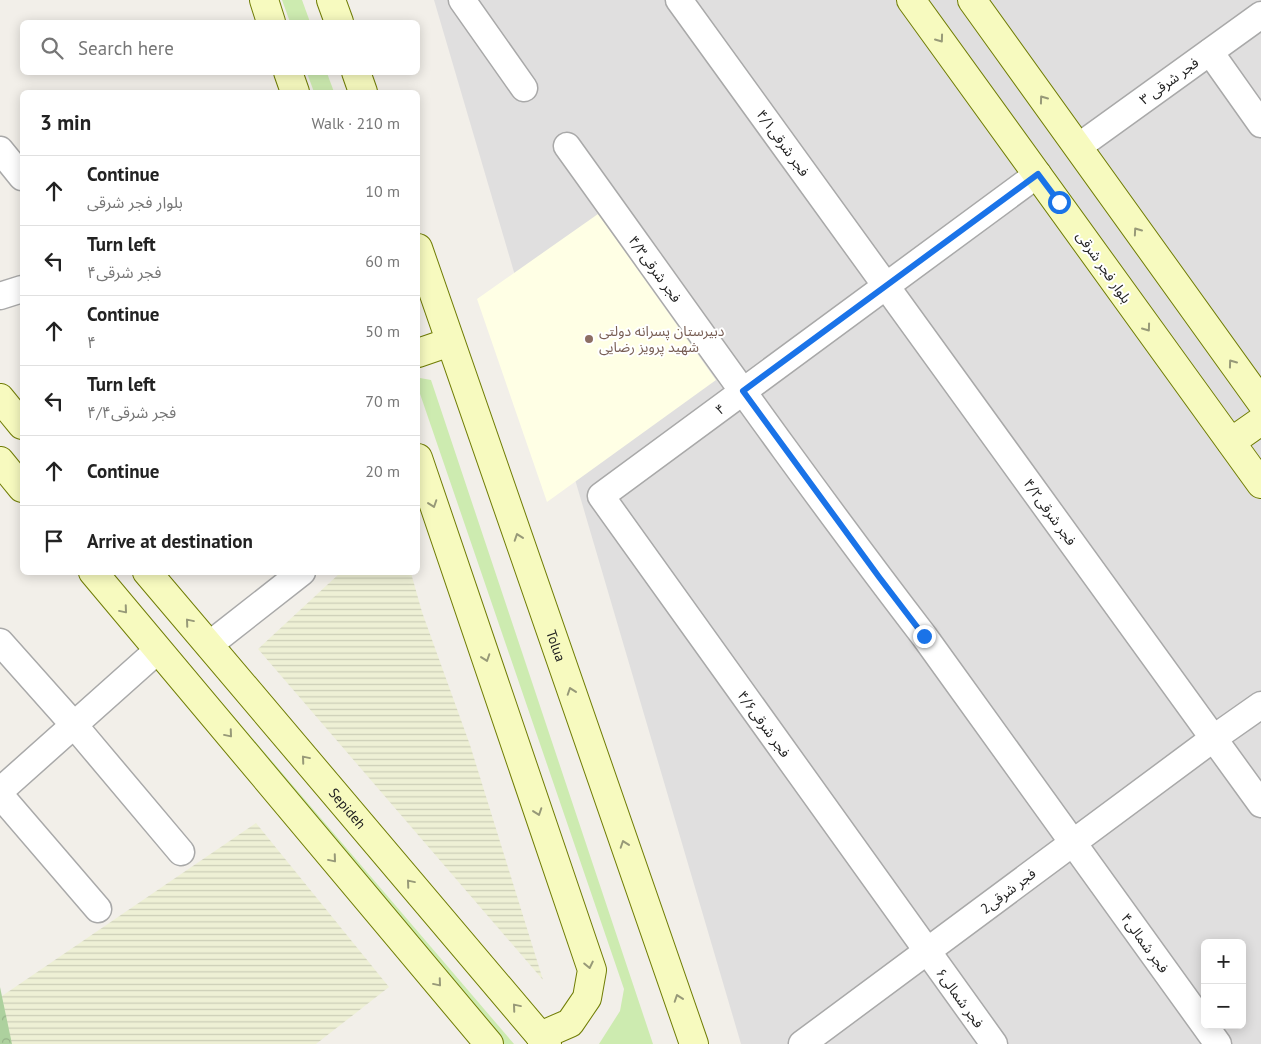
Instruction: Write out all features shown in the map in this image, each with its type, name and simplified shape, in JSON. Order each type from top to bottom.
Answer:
[{"type":"main road","points":[[264,0],[271,20]]},
{"type":"main road","points":[[331,0],[338,20]]},
{"type":"main road","name":"بلوار فجر شرقی","points":[[911,0],[1261,484]]},
{"type":"main road","points":[[972,0],[1261,402]]},
{"type":"main road","points":[[289,75],[294,90]]},
{"type":"main road","points":[[357,75],[362,90]]},
{"type":"main road","name":"Tolua","points":[[420,254],[694,1044]]},
{"type":"main road","points":[[420,352],[450,342]]},
{"type":"main road","points":[[0,398],[20,423]]},
{"type":"main road","points":[[1231,442],[1261,420]]},
{"type":"main road","points":[[0,461],[20,486]]},
{"type":"main road","points":[[420,464],[592,970],[587,998],[570,1023],[544,1040]]},
{"type":"main road","points":[[96,575],[489,1044]]},
{"type":"main road","name":"Sepideh","points":[[150,575],[544,1040]]},
{"type":"street","points":[[462,0],[524,88]]},
{"type":"street","name":"فجر شرقی۴/۱","points":[[679,0],[886,286]]},
{"type":"street","name":"۳ فجر شرقی","points":[[1078,147],[1261,15]]},
{"type":"street","points":[[1210,52],[1261,124]]},
{"type":"street","name":"فجر شرقی۴/۳","points":[[567,146],[879,577]]},
{"type":"street","points":[[0,150],[20,175]]},
{"type":"street","name":"۴","points":[[601,496],[1038,174]]},
{"type":"street","name":"فجر شرقی۴/۲","points":[[886,286],[1261,804]]},
{"type":"street","points":[[0,296],[20,290]]},
{"type":"street","name":"فجر شرقی۴/۶","points":[[601,496],[927,951]]},
{"type":"street","points":[[209,645],[298,575]]},
{"type":"street","name":"فجر شمالی۴","points":[[879,577],[924,636],[1218,1044]]},
{"type":"street","points":[[0,642],[74,725],[181,852]]},
{"type":"street","points":[[98,909],[0,793],[158,650]]},
{"type":"street","name":"2فجر شرقی","points":[[802,1044],[1261,705]]},
{"type":"street","name":"فجر شمالی۶","points":[[927,951],[994,1044]]},
{"type":"shaded area","points":[[434,0],[1261,0],[1261,1044],[741,1044]]},
{"type":"shaded area","name":"دبیرستان پسرانه دولتی شهید پرویز رضایی","points":[[598,214],[716,380],[547,502],[477,299]]},
{"type":"shaded area","points":[[338,575],[412,575],[422,612],[470,745],[543,980],[258,649]]},
{"type":"shaded area","points":[[256,823],[389,987],[316,1044],[10,1044],[2,996]]},
{"type":"green space","points":[[282,0],[302,0],[309,20],[289,20]]},
{"type":"green space","points":[[308,75],[328,75],[333,90],[313,90]]},
{"type":"green space","points":[[420,378],[431,380],[653,1044],[599,1044],[620,1011],[624,989],[420,394]]},
{"type":"green space","points":[[113,575],[514,1044],[500,1044]]},
{"type":"green space","points":[[0,987],[12,1044],[0,1044]]},
{"type":"place","name":"دبیرستان پسرانه دولتی شهید پرویز رضایی","points":[[589,339]]},
{"type":"route","points":[[924,636],[743,391],[1038,174],[1059,202]]}]
